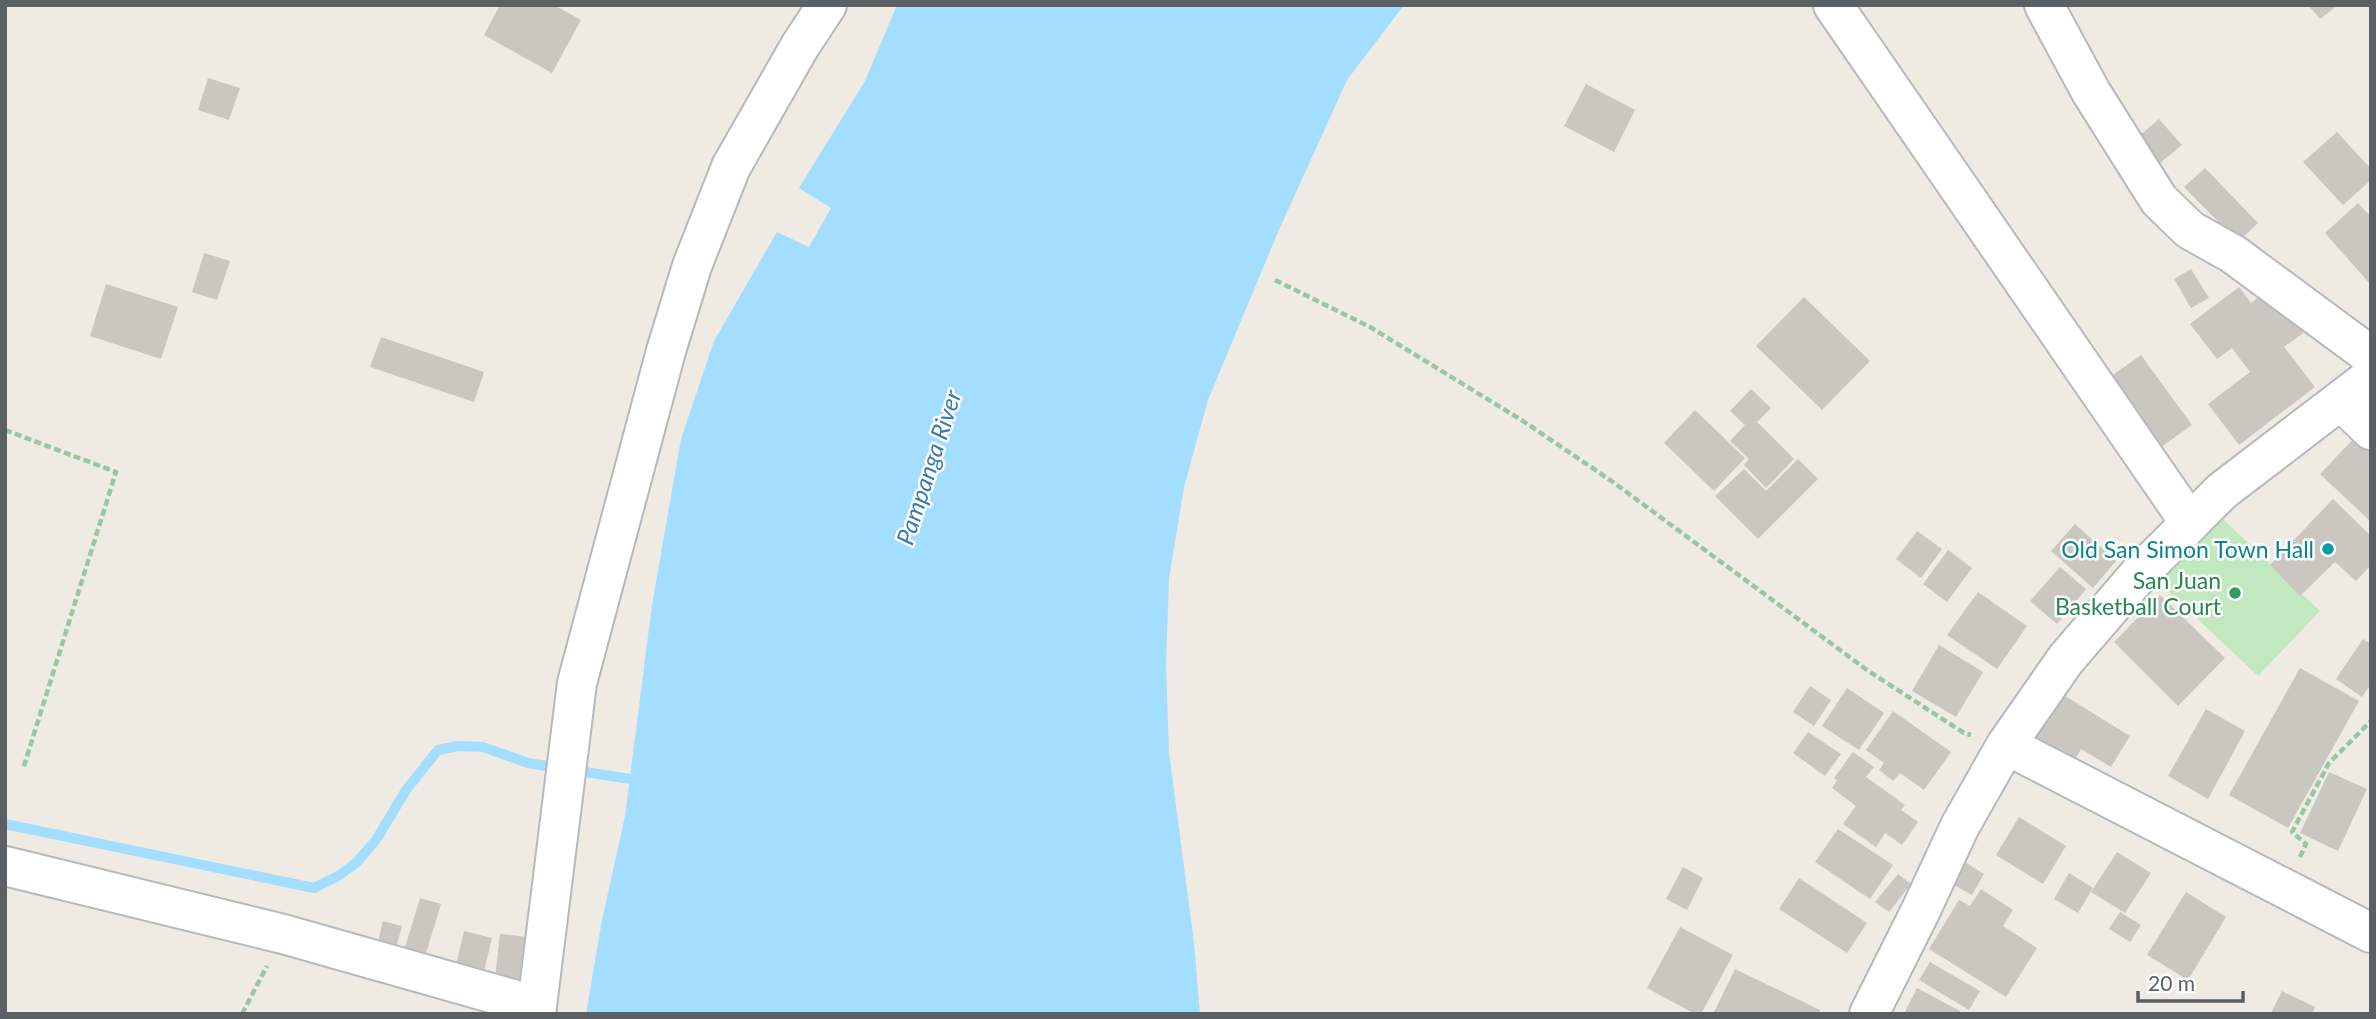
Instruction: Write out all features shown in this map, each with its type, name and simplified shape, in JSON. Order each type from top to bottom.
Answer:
[{"type":"street","points":[[5,866],[283,934],[537,1010],[577,683],[666,351],[692,266],[731,167],[800,46],[827,5]]},
{"type":"street","points":[[1833,5],[2190,523]]},
{"type":"street","points":[[2044,5],[2091,92],[2159,200],[2190,230],[2233,254],[2371,356]]},
{"type":"street","points":[[1869,1014],[1960,826],[2006,745],[2066,659],[2140,573],[2222,491],[2371,377]]},
{"type":"street","points":[[2341,401],[2371,430]]},
{"type":"street","points":[[2006,745],[2371,933]]},
{"type":"path","points":[[1275,280],[1370,327],[1523,421],[1613,482],[1867,670],[1964,733],[2006,745]]},
{"type":"path","points":[[5,430],[116,472],[23,769]]},
{"type":"path","points":[[2285,889],[2306,844],[2292,832],[2329,763],[2371,721]]},
{"type":"path","points":[[242,1014],[283,934]]},
{"type":"green space","name":"San Juan Basketball Court","points":[[2212,509],[2320,611],[2258,676],[2150,574]]},
{"type":"water","name":"Pampanga River","points":[[897,5],[1404,5],[1347,80],[1278,232],[1208,400],[1184,487],[1169,579],[1166,666],[1169,752],[1194,943],[1200,1014],[586,1014],[602,920],[625,816],[652,605],[681,439],[714,341],[777,232],[809,247],[831,208],[799,188],[865,81]]},
{"type":"building","points":[[500,5],[554,5],[581,20],[552,73],[484,35]]},
{"type":"building","points":[[2308,5],[2338,5],[2320,19]]},
{"type":"building","points":[[208,78],[240,88],[229,120],[198,110]]},
{"type":"building","points":[[1586,84],[1635,110],[1614,152],[1564,126]]},
{"type":"building","points":[[2159,119],[2182,145],[2154,168],[2132,142]]},
{"type":"building","points":[[2337,132],[2371,169],[2371,180],[2343,205],[2303,162]]},
{"type":"building","points":[[2205,168],[2258,223],[2238,242],[2184,187]]},
{"type":"building","points":[[2358,203],[2371,217],[2371,285],[2325,233]]},
{"type":"building","points":[[204,253],[230,261],[217,300],[192,292]]},
{"type":"building","points":[[2191,269],[2209,298],[2191,308],[2174,279]]},
{"type":"building","points":[[106,284],[178,307],[161,359],[90,336]]},
{"type":"building","points":[[2272,286],[2306,331],[2284,347],[2315,387],[2239,445],[2208,404],[2250,372],[2232,348],[2217,359],[2190,324],[2239,287],[2251,303]]},
{"type":"building","points":[[1804,297],[1870,361],[1822,410],[1756,346]]},
{"type":"building","points":[[381,337],[484,372],[474,402],[370,367]]},
{"type":"building","points":[[2141,355],[2192,425],[2154,452],[2103,382]]},
{"type":"building","points":[[1751,389],[1771,408],[1757,422],[1794,459],[1766,488],[1744,465],[1749,459],[1730,441],[1745,425],[1730,411]]},
{"type":"building","points":[[1695,410],[1745,458],[1714,491],[1664,443]]},
{"type":"building","points":[[2357,435],[2371,448],[2369,520],[2320,474]]},
{"type":"building","points":[[1798,459],[1818,479],[1758,539],[1715,496],[1744,469],[1766,491]]},
{"type":"building","name":"Old San Simon Town Hall","points":[[2333,499],[2371,536],[2371,565],[2356,581],[2335,562],[2300,596],[2270,565]]},
{"type":"building","points":[[2075,524],[2116,561],[2093,588],[2051,551]]},
{"type":"building","points":[[1917,531],[1942,549],[1921,578],[1896,559]]},
{"type":"building","points":[[1948,550],[1972,568],[1947,602],[1923,584]]},
{"type":"building","points":[[2060,567],[2086,589],[2057,624],[2030,601]]},
{"type":"building","points":[[1978,592],[2027,626],[1997,669],[1947,635]]},
{"type":"building","points":[[2160,595],[2225,658],[2178,706],[2114,642]]},
{"type":"building","points":[[2363,639],[2371,644],[2371,684],[2362,697],[2336,679]]},
{"type":"building","points":[[1939,645],[1983,672],[1956,717],[1912,691]]},
{"type":"building","points":[[2300,668],[2359,701],[2288,828],[2229,795]]},
{"type":"building","points":[[1810,686],[1831,700],[1814,726],[1793,712]]},
{"type":"building","points":[[1847,688],[1884,713],[1859,750],[1822,726]]},
{"type":"building","points":[[2057,691],[2130,736],[2111,767],[2081,749],[2071,766],[2027,740]]},
{"type":"building","points":[[2206,709],[2245,731],[2208,799],[2168,776]]},
{"type":"building","points":[[1893,711],[1951,752],[1924,790],[1900,773],[1893,781],[1879,770],[1884,763],[1866,750]]},
{"type":"building","points":[[1808,732],[1841,754],[1825,776],[1793,753]]},
{"type":"building","points":[[1853,752],[1874,767],[1866,777],[1905,805],[1901,810],[1918,822],[1902,845],[1885,833],[1876,847],[1843,824],[1856,806],[1832,788],[1837,780],[1834,778]]},
{"type":"building","points":[[2329,772],[2367,789],[2338,851],[2300,833]]},
{"type":"building","points":[[2019,817],[2066,846],[2043,884],[1996,855]]},
{"type":"building","points":[[1838,829],[1893,865],[1870,899],[1815,862]]},
{"type":"building","points":[[2117,852],[2151,873],[2125,913],[2091,892]]},
{"type":"building","points":[[1965,862],[1984,874],[1972,895],[1952,884]]},
{"type":"building","points":[[1683,867],[1703,878],[1687,910],[1666,899]]},
{"type":"building","points":[[2069,873],[2093,888],[2078,913],[2054,899]]},
{"type":"building","points":[[1898,874],[1911,884],[1889,912],[1875,902]]},
{"type":"building","points":[[1799,878],[1867,923],[1847,953],[1779,909]]},
{"type":"building","points":[[1981,889],[2013,910],[2003,926],[2037,948],[2006,997],[1929,949],[1959,900],[1970,906]]},
{"type":"building","points":[[2186,892],[2226,917],[2188,980],[2147,955]]},
{"type":"building","points":[[420,898],[441,904],[424,960],[403,954]]},
{"type":"building","points":[[2120,912],[2141,925],[2130,942],[2109,929]]},
{"type":"building","points":[[383,921],[402,926],[390,971],[372,966]]},
{"type":"building","points":[[1680,927],[1733,955],[1701,1014],[1695,1014],[1647,988]]},
{"type":"building","points":[[464,931],[492,938],[484,971],[456,965]]},
{"type":"building","points":[[500,934],[528,937],[523,981],[495,978]]},
{"type":"building","points":[[1930,962],[1980,991],[1969,1010],[1919,980]]},
{"type":"building","points":[[1735,969],[1820,1010],[1818,1014],[1713,1014]]},
{"type":"building","points":[[1917,988],[1960,1011],[1959,1014],[1904,1014]]},
{"type":"building","points":[[2282,991],[2315,1007],[2312,1014],[2271,1013]]},
{"type":"waterway","points":[[5,824],[314,888],[356,863],[376,840],[406,790],[438,750],[458,746],[483,747],[528,763],[643,781]]},
{"type":"place","name":"Old San Simon Town Hall","points":[[2328,549]]},
{"type":"place","name":"San Juan Basketball Court","points":[[2235,593]]}]
